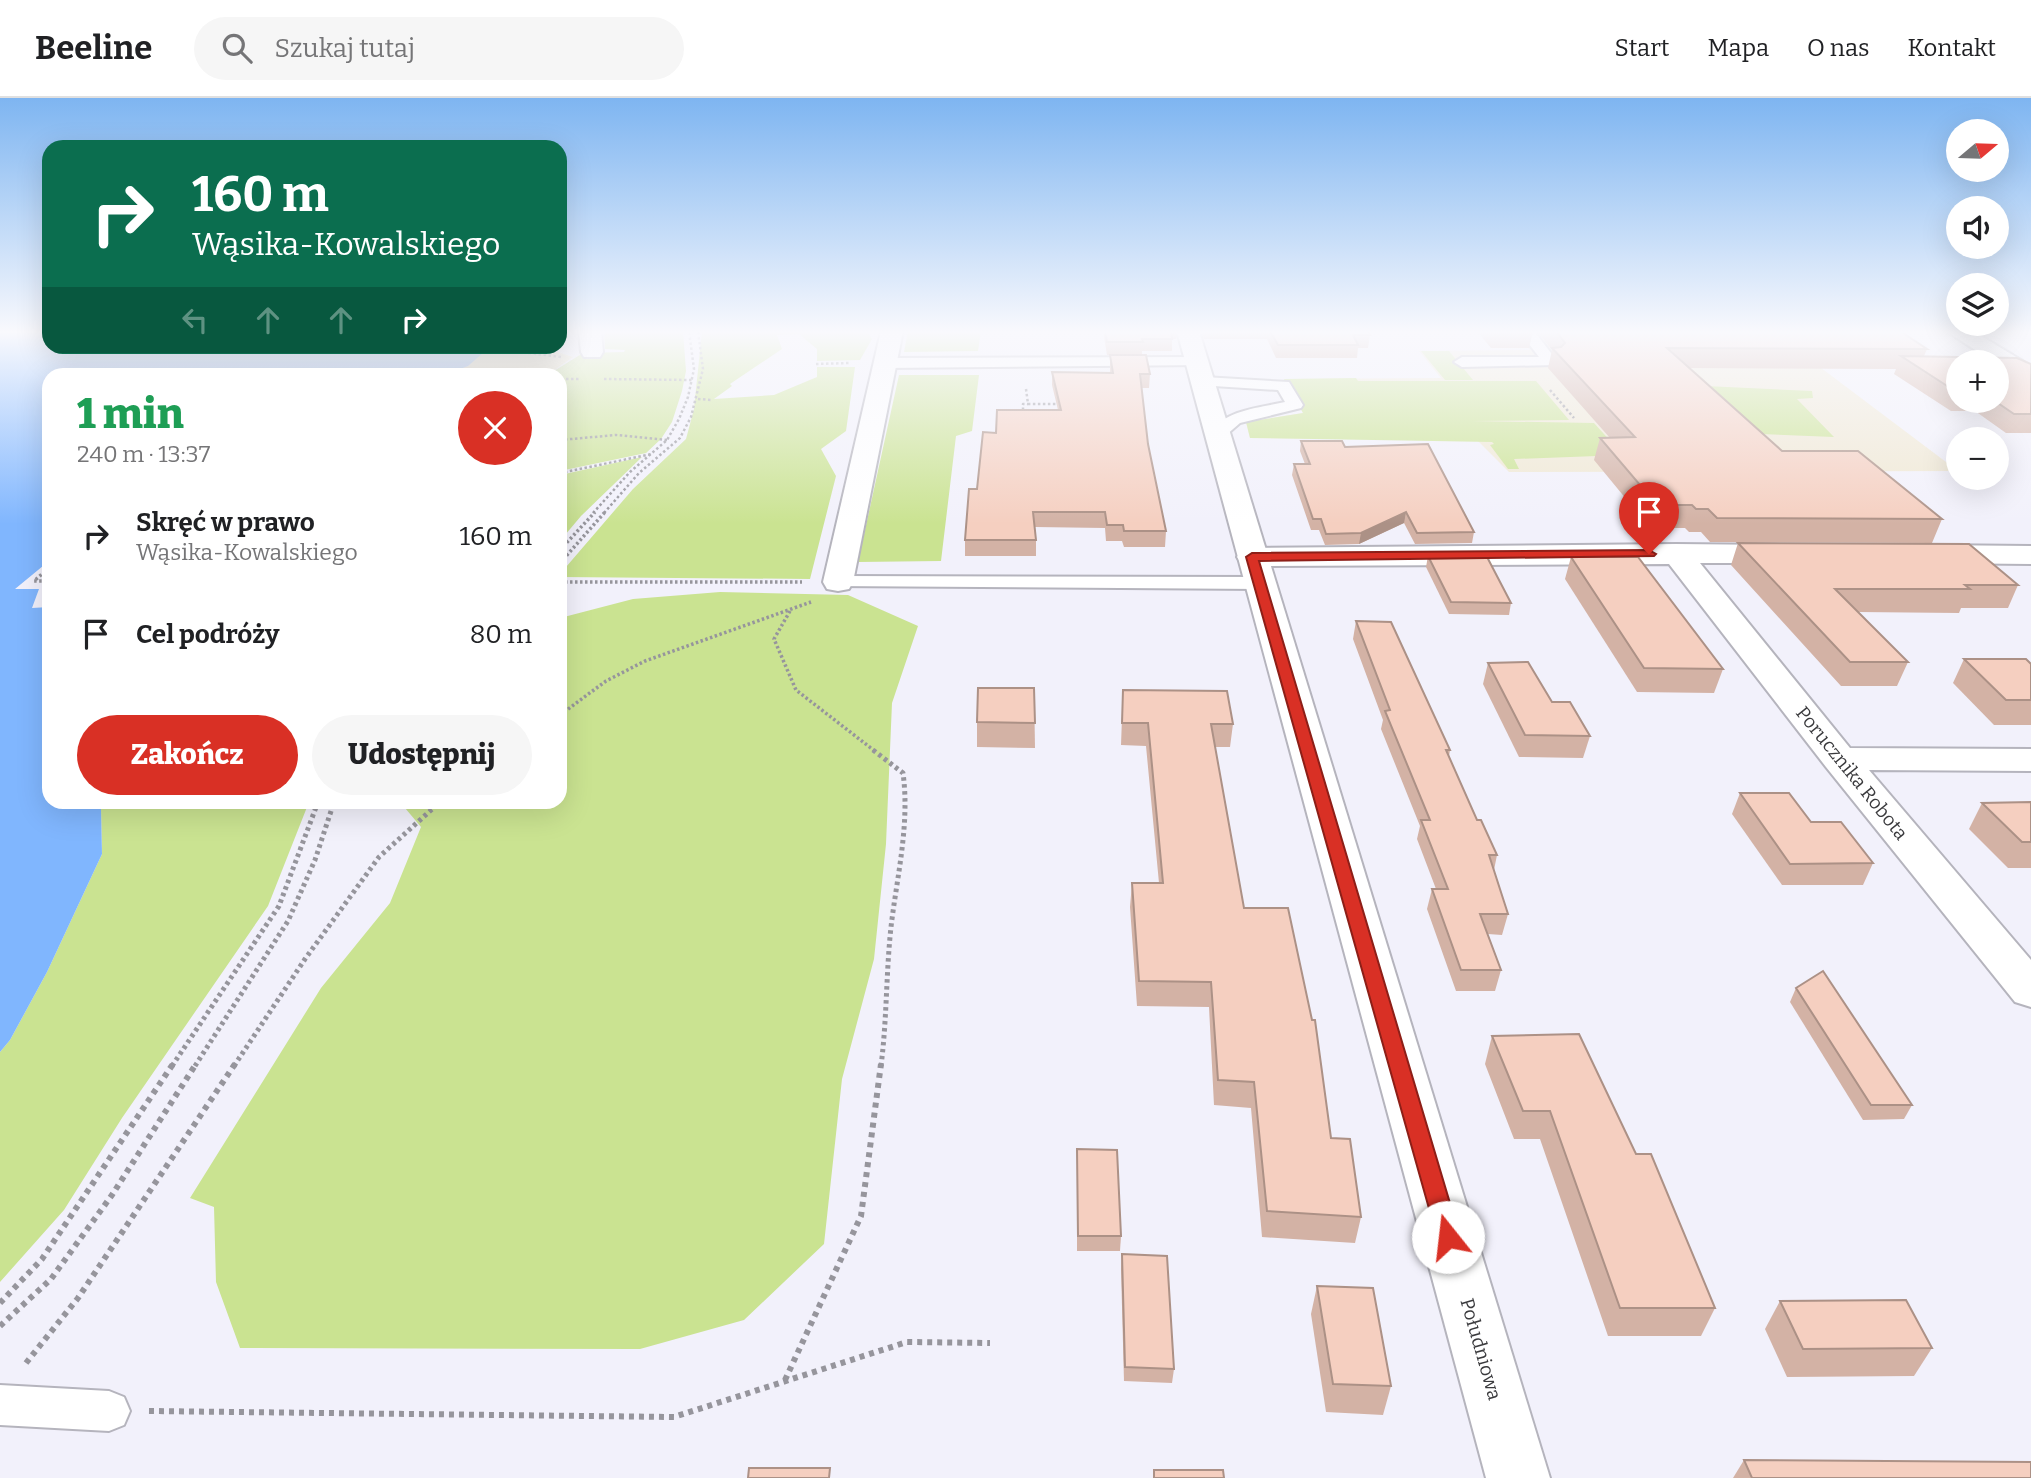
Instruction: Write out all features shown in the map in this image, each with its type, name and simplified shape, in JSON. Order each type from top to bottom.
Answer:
[{"type":"street","points":[[845,582],[879,395]]},
{"type":"street","name":"Południowa","points":[[1208,395],[1518,1478]]},
{"type":"street","points":[[1256,570],[1676,553],[1813,554]]},
{"type":"street","name":"Porucznika Robota","points":[[1676,553],[1839,759],[2031,991]]},
{"type":"street","points":[[1908,554],[2031,555]]},
{"type":"street","points":[[1839,759],[2031,760]]},
{"type":"lane","points":[[1219,432],[1234,419],[1295,405],[1289,395]]},
{"type":"lane","points":[[845,582],[1256,570]]},
{"type":"lane","points":[[9,1389],[109,1411]]},
{"type":"path","points":[[567,542],[630,472],[667,440],[679,419],[687,395]]},
{"type":"path","points":[[567,555],[639,473],[680,438],[699,395]]},
{"type":"path","points":[[1027,395],[1028,404]]},
{"type":"path","points":[[698,399],[712,400]]},
{"type":"path","points":[[1023,426],[1023,404],[1058,403],[1059,414]]},
{"type":"path","points":[[567,439],[616,435],[667,440]]},
{"type":"path","points":[[567,472],[653,454]]},
{"type":"path","points":[[42,574],[34,581],[42,581]]},
{"type":"path","points":[[567,582],[845,582]]},
{"type":"path","points":[[567,710],[621,672],[711,635],[790,611],[845,582]]},
{"type":"path","points":[[784,1381],[861,1216],[887,1018],[891,930],[907,804],[903,774],[796,690],[774,639],[790,611]]},
{"type":"path","points":[[0,1303],[42,1259],[279,906],[315,809]]},
{"type":"path","points":[[0,1326],[51,1279],[113,1195],[288,921],[315,860],[332,809]]},
{"type":"path","points":[[9,1389],[78,1298],[305,959],[379,857],[432,809]]},
{"type":"path","points":[[109,1411],[674,1417],[906,1342],[990,1343]]},
{"type":"shaded area","points":[[1293,395],[1858,395],[1946,462],[1946,471],[1509,472],[1477,440],[1250,438],[1246,422],[1303,413]]},
{"type":"green space","points":[[567,395],[681,395],[672,422],[661,439],[646,453],[567,470]]},
{"type":"green space","points":[[695,395],[719,395],[714,399],[768,395],[851,395],[846,431],[821,449],[836,476],[810,579],[567,577],[567,566],[633,489],[686,439]]},
{"type":"green space","points":[[895,395],[976,395],[972,431],[956,436],[941,561],[858,562]]},
{"type":"green space","points":[[1293,395],[1548,395],[1569,420],[1472,421],[1594,423],[1623,455],[1514,459],[1519,469],[1508,469],[1490,445],[1494,444],[1492,442],[1250,438],[1246,422],[1303,413]]},
{"type":"green space","points":[[1695,395],[1813,395],[1813,398],[1797,399],[1834,437],[1735,433]]},
{"type":"green space","points":[[642,457],[567,533],[567,473]]},
{"type":"green space","points":[[720,592],[848,595],[918,626],[892,703],[886,844],[874,959],[842,1079],[824,1244],[744,1320],[640,1349],[240,1348],[216,1282],[214,1207],[190,1198],[321,988],[390,903],[421,827],[406,809],[567,809],[567,616],[633,599]]},
{"type":"green space","points":[[101,809],[306,809],[268,906],[122,1118],[64,1210],[0,1282],[0,1052],[10,1040],[47,972],[102,854]]},
{"type":"water","points":[[0,395],[42,395],[42,809],[101,809],[102,854],[47,972],[10,1040],[0,1052]]},
{"type":"pier","points":[[42,567],[42,607],[32,608],[39,589],[15,589]]},
{"type":"building","points":[[1058,395],[1142,395],[1148,444],[1166,531],[1124,531],[1123,525],[1107,525],[1105,512],[1033,512],[1036,540],[965,540],[969,489],[977,489],[983,432],[996,433],[997,410],[1061,410]]},
{"type":"building","points":[[1596,395],[1720,395],[1782,451],[1858,451],[1942,519],[1717,518],[1708,509],[1696,509],[1692,505],[1657,505],[1600,438],[1635,437]]},
{"type":"building","points":[[2009,395],[2031,395],[2031,414],[2014,414],[2009,411]]},
{"type":"building","points":[[1301,441],[1342,441],[1345,447],[1428,444],[1474,532],[1417,533],[1406,512],[1361,533],[1326,534],[1321,519],[1313,519],[1294,464],[1310,464]]},
{"type":"building","points":[[1738,543],[1969,544],[2018,585],[1965,585],[1970,589],[1835,589],[1908,662],[1850,662]]},
{"type":"building","points":[[1486,555],[1511,603],[1451,602],[1428,556]]},
{"type":"building","points":[[1571,557],[1638,557],[1723,669],[1644,668]]},
{"type":"building","points":[[1356,621],[1391,622],[1450,750],[1446,750],[1477,820],[1481,820],[1497,855],[1489,855],[1508,914],[1480,914],[1501,970],[1461,970],[1432,889],[1448,889],[1421,820],[1430,820],[1385,711],[1390,710]]},
{"type":"building","points":[[1964,659],[2026,659],[2031,664],[2031,700],[2006,700]]},
{"type":"building","points":[[1528,662],[1552,702],[1570,702],[1590,736],[1525,735],[1488,663]]},
{"type":"building","points":[[978,688],[1034,688],[1035,723],[977,722]]},
{"type":"building","points":[[1123,690],[1227,691],[1233,724],[1211,724],[1244,908],[1288,908],[1312,1020],[1315,1020],[1331,1138],[1350,1139],[1361,1217],[1267,1211],[1254,1082],[1218,1080],[1211,982],[1139,981],[1132,883],[1163,883],[1148,723],[1122,723]]},
{"type":"building","points":[[1740,793],[1789,793],[1811,822],[1841,822],[1873,863],[1790,864]]},
{"type":"building","points":[[2031,802],[2031,842],[2022,842],[1982,803]]},
{"type":"building","points":[[1823,971],[1912,1105],[1871,1105],[1796,988]]},
{"type":"building","points":[[1579,1034],[1636,1154],[1651,1154],[1715,1308],[1620,1308],[1550,1111],[1523,1111],[1492,1036]]},
{"type":"building","points":[[1077,1149],[1117,1150],[1121,1236],[1078,1236]]},
{"type":"building","points":[[1122,1254],[1167,1256],[1174,1369],[1125,1367]]},
{"type":"building","points":[[1317,1286],[1373,1288],[1391,1386],[1333,1384]]},
{"type":"building","points":[[1906,1300],[1932,1348],[1803,1349],[1780,1301]]},
{"type":"building","points":[[1744,1460],[2031,1462],[2031,1478],[1752,1478]]},
{"type":"building","points":[[749,1468],[830,1468],[829,1478],[748,1478]]},
{"type":"building","points":[[1154,1470],[1223,1470],[1224,1478],[1154,1478]]},
{"type":"route","points":[[1448,1237],[1252,557],[1649,554]]}]
